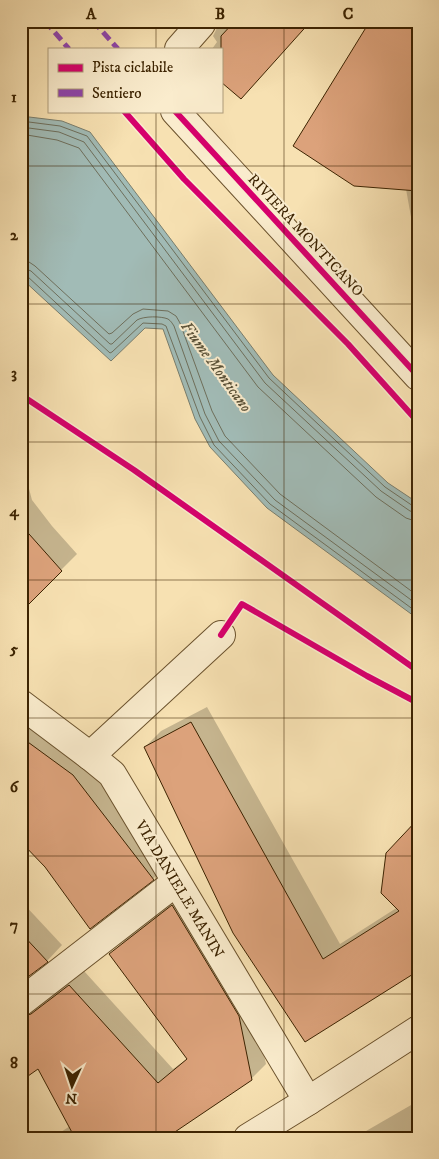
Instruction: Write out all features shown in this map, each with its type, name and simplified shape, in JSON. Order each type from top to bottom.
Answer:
[{"type":"street","points":[[180,48],[201,24]]},
{"type":"street","name":"RIVIERA MONTICANO","points":[[176,112],[418,376]]},
{"type":"street","points":[[90,756],[221,636]]},
{"type":"street","name":"VIA DANIELE MANIN","points":[[21,704],[112,774],[308,1101]]},
{"type":"street","points":[[21,1002],[176,882]]},
{"type":"street","points":[[248,1138],[418,1030]]},
{"type":"water","name":"Fiume Monticano","points":[[21,116],[62,121],[90,132],[273,375],[388,483],[418,503],[418,619],[267,508],[210,447],[195,419],[163,329],[145,328],[111,361],[21,278]]},
{"type":"building","points":[[235,21],[311,21],[241,99],[222,83],[221,36]]},
{"type":"building","points":[[370,21],[418,21],[418,191],[354,186],[293,146]]},
{"type":"building","points":[[21,525],[62,571],[21,612]]},
{"type":"building","points":[[191,722],[323,959],[399,911],[381,893],[386,853],[418,819],[418,971],[305,1042],[233,933],[144,747]]},
{"type":"building","points":[[21,737],[73,775],[154,880],[90,929],[45,867],[21,842]]},
{"type":"building","points":[[172,905],[239,1016],[252,1080],[166,1138],[75,1138],[38,1069],[21,1081],[21,1017],[31,1014],[69,985],[158,1083],[187,1059],[109,954]]},
{"type":"building","points":[[21,933],[48,962],[21,982]]},
{"type":"marked path","points":[[45,21],[68,48]]},
{"type":"marked path","points":[[93,21],[117,48]]},
{"type":"cycle path","points":[[125,112],[184,179],[348,344],[418,422]]},
{"type":"cycle path","points":[[176,112],[418,376]]},
{"type":"cycle path","points":[[21,395],[134,470],[418,671]]},
{"type":"cycle path","points":[[221,635],[242,604],[418,703]]}]
